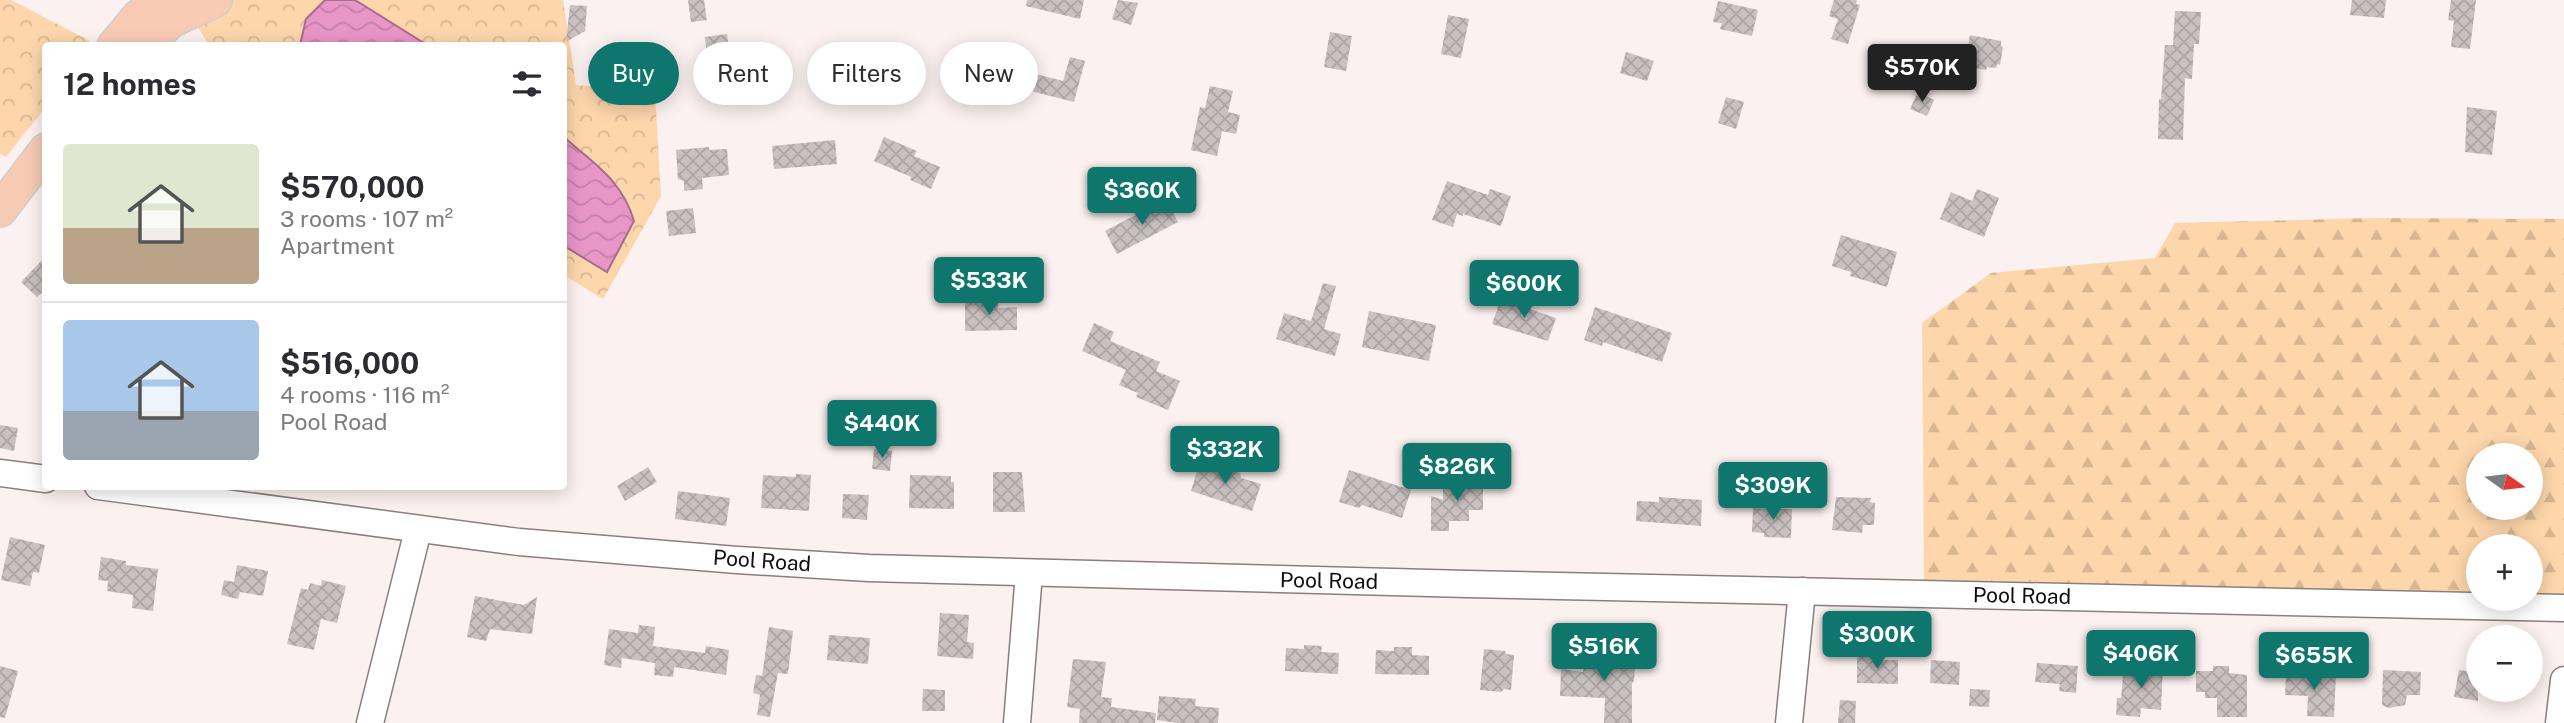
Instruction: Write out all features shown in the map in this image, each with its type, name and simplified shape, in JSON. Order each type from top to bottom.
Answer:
[{"type":"main road","points":[[117,42],[139,16],[162,8],[215,0]]},
{"type":"main road","points":[[146,42],[162,8]]},
{"type":"main road","points":[[0,210],[42,155]]},
{"type":"street","points":[[0,473],[42,479]]},
{"type":"street","name":"Pool Road","points":[[127,490],[531,543],[737,560],[1029,573],[2564,608]]},
{"type":"street","points":[[370,723],[418,530]]},
{"type":"street","points":[[1017,723],[1029,573]]},
{"type":"street","points":[[1789,723],[1802,591]]},
{"type":"street","points":[[2559,723],[2564,680]]},
{"type":"green space","points":[[0,0],[11,0],[90,41],[42,42],[42,112],[6,157],[0,154]]},
{"type":"green space","points":[[230,0],[563,0],[576,85],[588,86],[588,105],[656,105],[661,196],[603,299],[567,277],[567,42],[207,42],[195,23]]},
{"type":"green space","points":[[2378,218],[2564,219],[2564,599],[2543,598],[2543,534],[2466,534],[2466,596],[1924,580],[1922,323],[1991,273],[2155,258],[2175,223]]},
{"type":"water","points":[[325,0],[355,0],[422,42],[301,42],[306,19]]},
{"type":"water","points":[[567,140],[606,174],[622,194],[634,221],[607,272],[567,248]]},
{"type":"building","points":[[688,0],[704,0],[707,20],[691,22]]},
{"type":"building","points":[[1027,0],[1084,0],[1080,19],[1026,6]]},
{"type":"building","points":[[1118,0],[1138,3],[1131,25],[1112,19]]},
{"type":"building","points":[[1834,0],[1857,0],[1856,4],[1860,5],[1848,44],[1831,39],[1838,19],[1829,16]]},
{"type":"building","points":[[2352,0],[2386,0],[2384,18],[2350,15]]},
{"type":"building","points":[[2451,0],[2476,0],[2470,49],[2451,47],[2454,21],[2448,20]]},
{"type":"building","points":[[1718,1],[1758,10],[1752,36],[1720,29],[1722,23],[1713,22]]},
{"type":"building","points":[[570,5],[587,6],[585,31],[566,42]]},
{"type":"building","points":[[2175,11],[2201,12],[2199,44],[2194,44],[2192,79],[2185,78],[2183,140],[2158,139],[2165,45],[2173,45]]},
{"type":"building","points":[[1448,15],[1469,19],[1461,58],[1441,54]]},
{"type":"building","points":[[1330,32],[1352,36],[1346,71],[1324,67]]},
{"type":"building","points":[[727,34],[728,42],[705,42],[705,37]]},
{"type":"building","points":[[1970,35],[2001,41],[2003,47],[2000,65],[1997,64],[1996,68],[1987,67],[1986,70],[1972,68],[1973,64],[1965,62]]},
{"type":"building","points":[[1626,52],[1654,61],[1647,81],[1620,73]]},
{"type":"building","points":[[1070,57],[1085,61],[1074,102],[1038,93],[1038,75],[1063,81]]},
{"type":"building","points":[[1210,86],[1233,91],[1228,112],[1240,115],[1236,134],[1222,131],[1217,156],[1191,150],[1200,107],[1205,108]]},
{"type":"building","points":[[1918,92],[1934,100],[1927,116],[1910,109]]},
{"type":"building","points":[[1726,97],[1744,102],[1736,129],[1718,123]]},
{"type":"building","points":[[2467,107],[2497,111],[2492,155],[2465,152]]},
{"type":"building","points":[[884,137],[917,151],[914,156],[940,167],[931,189],[874,161]]},
{"type":"building","points":[[835,140],[837,164],[774,169],[772,146]]},
{"type":"building","points":[[709,147],[709,150],[727,149],[729,175],[702,178],[703,189],[684,191],[684,181],[678,179],[676,150]]},
{"type":"building","points":[[1447,181],[1488,195],[1490,189],[1511,196],[1501,226],[1463,214],[1457,214],[1453,227],[1432,220]]},
{"type":"building","points":[[1977,189],[1999,198],[1984,237],[1940,219],[1951,192],[1972,201]]},
{"type":"building","points":[[1166,199],[1178,222],[1117,254],[1105,231]]},
{"type":"building","points":[[693,208],[696,233],[669,236],[666,211]]},
{"type":"building","points":[[1841,235],[1897,252],[1887,287],[1850,276],[1851,272],[1832,266]]},
{"type":"building","points":[[42,260],[42,293],[37,297],[21,282]]},
{"type":"building","points":[[1323,283],[1336,286],[1324,329],[1341,334],[1335,356],[1276,339],[1284,313],[1311,321]]},
{"type":"building","points":[[1501,299],[1556,318],[1548,341],[1492,324]]},
{"type":"building","points":[[998,300],[998,308],[1017,307],[1017,330],[965,331],[965,301]]},
{"type":"building","points":[[1595,307],[1672,333],[1662,362],[1603,342],[1602,346],[1584,340]]},
{"type":"building","points":[[1369,311],[1436,325],[1429,361],[1362,347]]},
{"type":"building","points":[[1094,323],[1114,332],[1110,341],[1160,362],[1156,371],[1180,381],[1168,410],[1136,397],[1138,393],[1119,385],[1126,370],[1082,351]]},
{"type":"building","points":[[0,425],[18,428],[14,451],[0,448]]},
{"type":"building","points":[[874,449],[892,451],[890,471],[872,469]]},
{"type":"building","points":[[1200,461],[1240,473],[1241,478],[1261,484],[1252,511],[1191,491]]},
{"type":"building","points":[[648,467],[657,482],[625,501],[617,486]]},
{"type":"building","points":[[1349,470],[1411,490],[1402,518],[1362,505],[1359,508],[1339,502]]},
{"type":"building","points":[[993,472],[1022,472],[1025,512],[993,512]]},
{"type":"building","points":[[796,474],[811,475],[809,511],[761,508],[763,475],[796,477]]},
{"type":"building","points":[[910,475],[951,476],[951,482],[954,482],[954,509],[909,508]]},
{"type":"building","points":[[1462,476],[1483,476],[1483,510],[1469,510],[1469,521],[1449,521],[1449,531],[1431,531],[1431,496],[1443,500],[1443,486],[1462,486]]},
{"type":"building","points":[[678,491],[730,498],[726,526],[675,519]]},
{"type":"building","points":[[843,494],[869,495],[867,520],[842,518]]},
{"type":"building","points":[[1659,497],[1702,500],[1701,526],[1636,521],[1637,501],[1659,502]]},
{"type":"building","points":[[1836,497],[1871,498],[1870,502],[1875,503],[1874,525],[1863,525],[1862,533],[1832,530]]},
{"type":"building","points":[[1753,508],[1792,509],[1791,538],[1764,537],[1764,533],[1752,532]]},
{"type":"building","points":[[10,537],[45,545],[39,573],[33,572],[30,586],[1,580]]},
{"type":"building","points":[[101,557],[126,561],[126,565],[158,569],[153,611],[132,608],[133,595],[107,591],[108,581],[98,580]]},
{"type":"building","points":[[237,565],[268,571],[263,596],[240,592],[238,599],[221,595],[224,580],[234,582]]},
{"type":"building","points":[[322,580],[346,586],[337,623],[321,619],[314,650],[287,644],[301,588],[308,590],[310,583],[321,586]]},
{"type":"building","points":[[475,596],[524,605],[537,597],[532,634],[490,629],[486,641],[467,637]]},
{"type":"building","points":[[940,613],[969,615],[967,642],[974,643],[973,659],[937,656]]},
{"type":"building","points":[[639,625],[655,627],[653,646],[705,653],[706,646],[729,650],[726,675],[674,667],[673,677],[654,675],[655,663],[622,658],[621,668],[604,665],[609,629],[638,633]]},
{"type":"building","points":[[769,627],[793,631],[788,674],[778,673],[770,717],[757,715],[760,695],[753,693],[756,675],[762,676]]},
{"type":"building","points":[[829,635],[870,638],[868,664],[827,660]]},
{"type":"building","points":[[1304,645],[1322,646],[1321,652],[1339,653],[1338,674],[1285,671],[1286,648],[1304,649]]},
{"type":"building","points":[[1394,647],[1412,647],[1412,655],[1429,656],[1429,675],[1375,674],[1376,650],[1394,651]]},
{"type":"building","points":[[1484,649],[1505,651],[1506,654],[1514,655],[1511,690],[1480,690]]},
{"type":"building","points":[[1586,652],[1636,653],[1632,683],[1632,723],[1604,723],[1605,698],[1560,696],[1561,669],[1583,672]]},
{"type":"building","points":[[1857,657],[1898,660],[1898,684],[1857,683]]},
{"type":"building","points":[[1073,659],[1106,662],[1101,697],[1112,698],[1111,707],[1156,713],[1155,723],[1079,723],[1080,709],[1067,707]]},
{"type":"building","points":[[1931,660],[1960,662],[1959,685],[1930,683]]},
{"type":"building","points":[[2037,663],[2078,666],[2076,693],[2059,691],[2060,684],[2035,682]]},
{"type":"building","points":[[2136,663],[2163,665],[2161,710],[2141,708],[2140,717],[2116,715],[2117,698],[2121,698],[2124,666],[2136,667]]},
{"type":"building","points":[[0,666],[18,671],[5,718],[0,717]]},
{"type":"building","points":[[2213,666],[2229,666],[2229,673],[2247,675],[2247,717],[2217,717],[2217,698],[2205,698],[2205,692],[2196,692],[2196,671],[2213,671]]},
{"type":"building","points":[[2383,670],[2421,672],[2420,695],[2407,695],[2405,705],[2389,708],[2382,705]]},
{"type":"building","points":[[2459,670],[2466,671],[2466,699],[2454,697]]},
{"type":"building","points":[[2286,673],[2336,675],[2334,717],[2307,716],[2308,696],[2285,695]]},
{"type":"building","points":[[923,689],[945,690],[945,711],[922,711]]},
{"type":"building","points":[[1970,689],[1990,690],[1989,707],[1969,706]]},
{"type":"building","points":[[1159,696],[1196,699],[1195,706],[1219,708],[1218,723],[1157,720]]},
{"type":"building","points":[[1840,700],[1856,701],[1855,723],[1838,723]]}]
